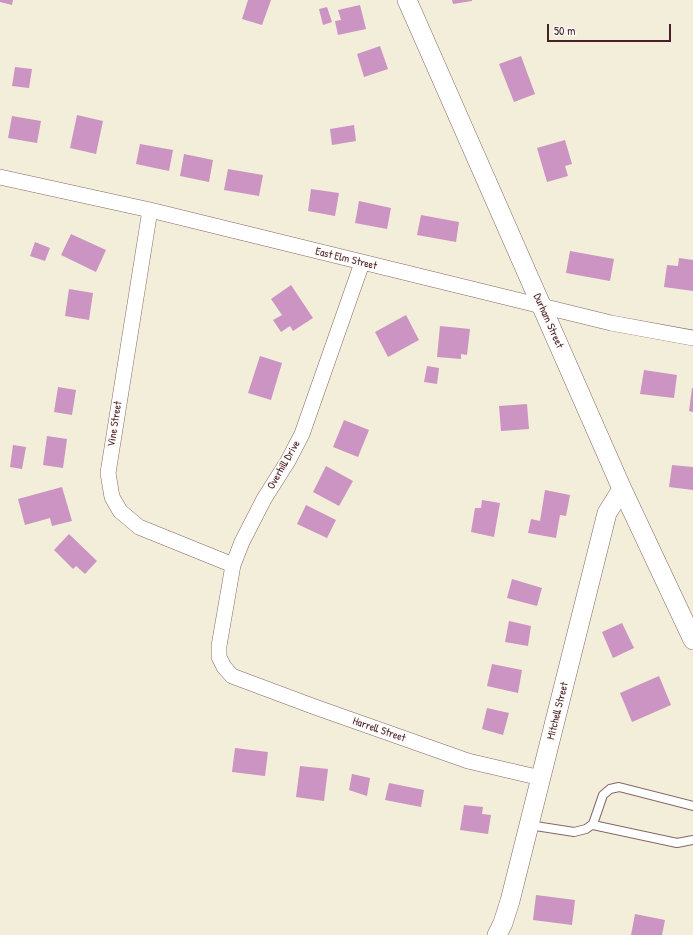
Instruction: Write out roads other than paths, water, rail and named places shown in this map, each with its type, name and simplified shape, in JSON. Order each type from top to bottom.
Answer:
[{"type":"street","name":"Durham Street","points":[[407,0],[622,489],[693,640]]},
{"type":"street","name":"East Elm Street","points":[[0,177],[150,210],[611,323],[693,338]]},
{"type":"street","name":"Vine Street","points":[[150,210],[108,473],[112,497],[120,511],[139,527],[234,565]]},
{"type":"street","name":"Overhill Drive","points":[[224,667],[219,657],[220,646],[234,565],[242,542],[253,519],[288,461],[302,434],[362,263]]},
{"type":"street","name":"Mitchell Street","points":[[497,935],[510,902],[607,513],[622,489]]},
{"type":"street","name":"Harrell Street","points":[[224,667],[232,676],[308,705],[468,761],[541,778]]},
{"type":"lane","points":[[529,825],[574,832],[586,829],[592,825],[603,795],[610,789],[619,787],[693,806]]},
{"type":"lane","points":[[592,825],[677,843],[693,840]]}]
